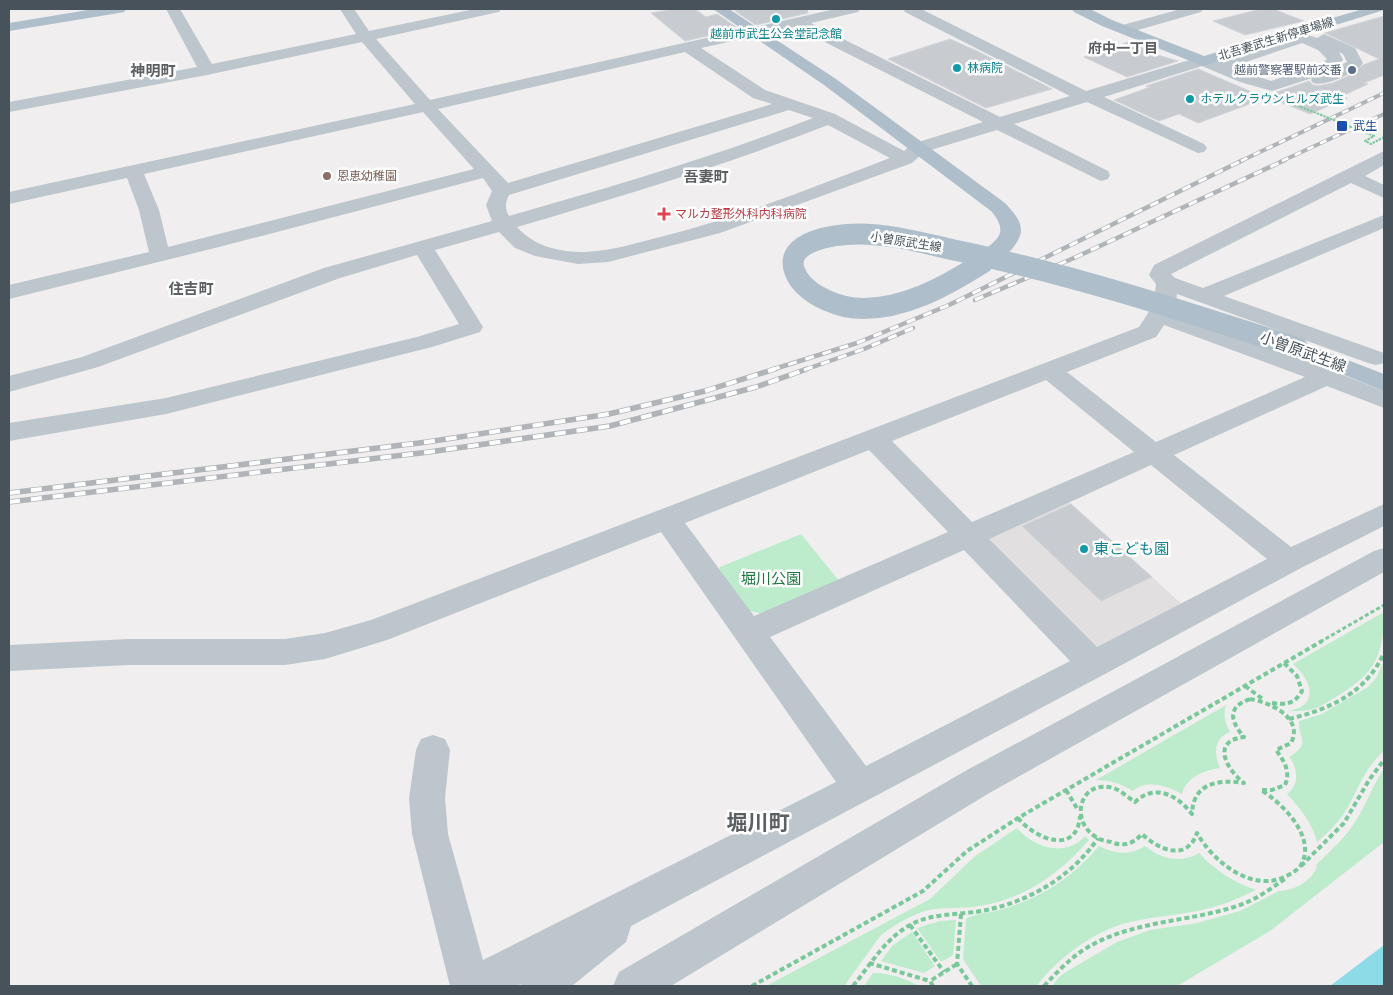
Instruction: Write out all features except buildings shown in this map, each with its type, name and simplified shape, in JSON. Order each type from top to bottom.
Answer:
[{"type":"main road","points":[[9,27],[79,12],[119,9]]},
{"type":"main road","name":"小曽原武生線","points":[[720,9],[830,82],[911,154],[990,200],[1010,220],[1012,228],[1009,239],[984,262],[949,283],[905,301],[881,307],[859,308],[837,304],[814,294],[798,279],[793,263],[794,257],[800,249],[818,239],[844,235],[887,236],[1013,262],[1172,307],[1375,372]]},
{"type":"main road","points":[[1079,9],[1197,65]]},
{"type":"main road","name":"北吾妻武生新停車場線","points":[[1197,65],[1294,37],[1370,10]]},
{"type":"street","points":[[173,9],[207,70]]},
{"type":"street","points":[[347,9],[365,36],[427,107],[500,185],[502,191]]},
{"type":"street","points":[[9,107],[207,70],[494,9]]},
{"type":"street","points":[[9,198],[427,107],[853,9]]},
{"type":"street","points":[[910,9],[1087,97],[1198,148]]},
{"type":"street","points":[[1124,29],[1196,9]]},
{"type":"street","points":[[797,22],[1101,174]]},
{"type":"street","points":[[791,104],[502,191],[496,198],[498,217],[522,244],[542,252],[583,258],[607,255],[680,239],[734,223],[999,122],[1197,65],[1270,86],[1349,68],[1355,62],[1349,51],[1322,38],[1316,33],[1317,30]]},
{"type":"street","points":[[1197,65],[1205,71],[1256,92],[1276,97],[1314,77],[1332,65],[1335,58],[1323,48],[1294,37],[1230,63],[1245,60],[1281,64],[1314,77]]},
{"type":"street","points":[[687,46],[759,94],[829,118],[911,154]]},
{"type":"street","points":[[1263,50],[1281,64]]},
{"type":"street","points":[[9,384],[90,362],[332,273],[686,170],[756,147],[829,118]]},
{"type":"street","points":[[1384,157],[1351,176],[1162,270],[1160,275],[1167,283],[1204,296],[1375,372],[1384,400]]},
{"type":"street","points":[[9,292],[160,256],[487,171]]},
{"type":"street","points":[[134,172],[149,210],[160,256]]},
{"type":"street","points":[[1351,176],[1384,192]]},
{"type":"street","points":[[1204,296],[1384,221]]},
{"type":"street","points":[[9,432],[166,406],[424,342],[472,327],[422,246]]},
{"type":"street","points":[[9,658],[129,652],[285,652],[325,646],[406,621],[1148,332],[1156,315],[1165,304],[1167,283]]},
{"type":"street","points":[[1156,315],[1260,351],[1327,377]]},
{"type":"street","points":[[1050,370],[1289,561]]},
{"type":"street","points":[[750,632],[1327,377],[1375,372]]},
{"type":"street","points":[[873,438],[1094,665]]},
{"type":"street","points":[[475,986],[1094,665],[1289,561],[1384,514]]},
{"type":"street","points":[[667,519],[860,787]]},
{"type":"street","points":[[633,986],[979,781],[1384,559]]},
{"type":"street","points":[[433,750],[427,798],[430,834],[470,986]]},
{"type":"street","points":[[540,986],[674,883]]},
{"type":"path","points":[[1276,97],[1374,136],[1364,141],[1371,144],[1384,137]]},
{"type":"path","points":[[752,986],[923,891],[967,851],[1018,818],[1384,605]]},
{"type":"path","points":[[1289,720],[1316,713],[1348,696],[1371,676],[1384,654]]},
{"type":"path","points":[[1018,818],[1038,836],[1053,841],[1063,840],[1077,830],[1080,822],[1080,804],[1083,796],[1096,787],[1106,787],[1127,795],[1135,802],[1140,796],[1148,792],[1169,795],[1179,800],[1192,814],[1196,796],[1204,787],[1217,781],[1244,783],[1230,770],[1225,761],[1224,752],[1226,745],[1231,740],[1244,737],[1234,724],[1233,710],[1236,704],[1250,699],[1286,704],[1300,698],[1302,692],[1301,684],[1297,676],[1284,663]]},
{"type":"path","points":[[1066,790],[1090,831],[1109,844],[1130,844],[1142,834],[1152,844],[1174,851],[1192,845],[1197,833],[1210,853],[1225,866],[1242,875],[1260,880],[1277,880],[1290,875],[1300,865],[1305,852],[1302,836],[1295,820],[1283,805],[1261,790],[1277,790],[1284,785],[1288,778],[1285,761],[1276,750],[1290,745],[1294,739],[1294,731],[1289,720],[1277,708],[1245,686]]},
{"type":"path","points":[[1044,986],[1064,965],[1082,952],[1114,934],[1155,923],[1217,912],[1242,904],[1268,891],[1290,875],[1329,841],[1357,803],[1366,784],[1384,760]]},
{"type":"path","points":[[853,986],[888,939],[910,925],[929,917],[961,914],[998,907],[1034,893],[1073,867],[1095,845],[1098,838]]},
{"type":"path","points":[[961,914],[957,964],[972,986]]},
{"type":"path","points":[[910,925],[944,972]]},
{"type":"path","points":[[869,963],[930,981],[933,986]]},
{"type":"path","points":[[930,981],[957,964]]},
{"type":"shaded area","points":[[1067,500],[1184,606],[1103,652],[1087,647],[982,537]]},
{"type":"green space","name":"堀川公園","points":[[801,534],[840,582],[764,614],[745,610],[719,572],[720,567]]},
{"type":"green space","points":[[1384,612],[1384,627],[1379,651],[1375,661],[1361,679],[1320,706],[1303,711],[1288,711],[1305,704],[1310,692],[1305,677],[1293,664]]},
{"type":"green space","points":[[1384,661],[1384,751],[1367,770],[1341,817],[1317,842],[1305,816],[1287,794],[1296,781],[1296,771],[1289,757],[1302,744],[1299,721],[1322,714],[1368,687],[1376,678]]},
{"type":"green space","points":[[1226,705],[1225,719],[1230,732],[1220,738],[1216,747],[1220,768],[1197,775],[1184,788],[1182,794],[1158,785],[1145,785],[1133,791],[1116,783],[1096,780]]},
{"type":"green space","points":[[1384,768],[1384,842],[1270,931],[1177,986],[1052,986],[1060,976],[1117,942],[1150,930],[1197,923],[1240,911],[1279,891],[1290,889],[1305,882],[1313,874],[1317,864],[1351,828]]},
{"type":"green space","points":[[1017,828],[1032,841],[1050,848],[1069,847],[1085,836],[1089,840],[1053,874],[1011,898],[973,907],[929,910],[916,914],[898,924],[881,935],[844,986],[766,986],[930,899],[974,857]]},
{"type":"green space","points":[[1099,846],[1111,851],[1128,853],[1145,846],[1171,859],[1185,858],[1199,853],[1225,875],[1256,890],[1210,908],[1130,922],[1104,931],[1066,956],[1037,986],[981,986],[963,959],[966,919],[974,915],[1017,904],[1056,885]]},
{"type":"green space","points":[[956,920],[953,955],[941,962],[917,928],[940,921]]},
{"type":"green space","points":[[912,932],[935,966],[924,973],[881,961],[892,946]]},
{"type":"green space","points":[[873,973],[897,977],[919,986],[864,986]]},
{"type":"water","points":[[1384,945],[1384,986],[1330,986]]},
{"type":"railway","points":[[1241,161],[1384,93]]},
{"type":"railway","points":[[1282,161],[1384,114]]},
{"type":"railway","points":[[771,370],[857,343],[949,305],[1243,160]]},
{"type":"railway","points":[[975,300],[1074,258],[1285,160]]},
{"type":"railway","points":[[804,370],[864,349],[913,328]]},
{"type":"railway","points":[[9,493],[427,442],[609,414],[705,391],[775,369]]},
{"type":"railway","points":[[9,502],[429,452],[610,426],[756,387],[807,369]]},
{"type":"place","name":"越前市武生公会堂記念館","points":[[776,19]]},
{"type":"place","name":"林病院","points":[[957,68]]},
{"type":"place","name":"越前警察署駅前交番","points":[[1352,70]]},
{"type":"place","name":"ホテルクラウンヒルズ武生","points":[[1190,99]]},
{"type":"place","name":"武生","points":[[1342,126]]},
{"type":"place","name":"恩恵幼稚園","points":[[327,176]]},
{"type":"place","name":"マルカ整形外科内科病院","points":[[664,214]]},
{"type":"place","name":"東こども園","points":[[1084,549]]},
{"type":"district","name":"府中一丁目","points":[[1123,48]]},
{"type":"district","name":"神明町","points":[[153,71]]},
{"type":"district","name":"吾妻町","points":[[706,177]]},
{"type":"district","name":"住吉町","points":[[191,289]]},
{"type":"district","name":"堀川町","points":[[758,823]]}]
